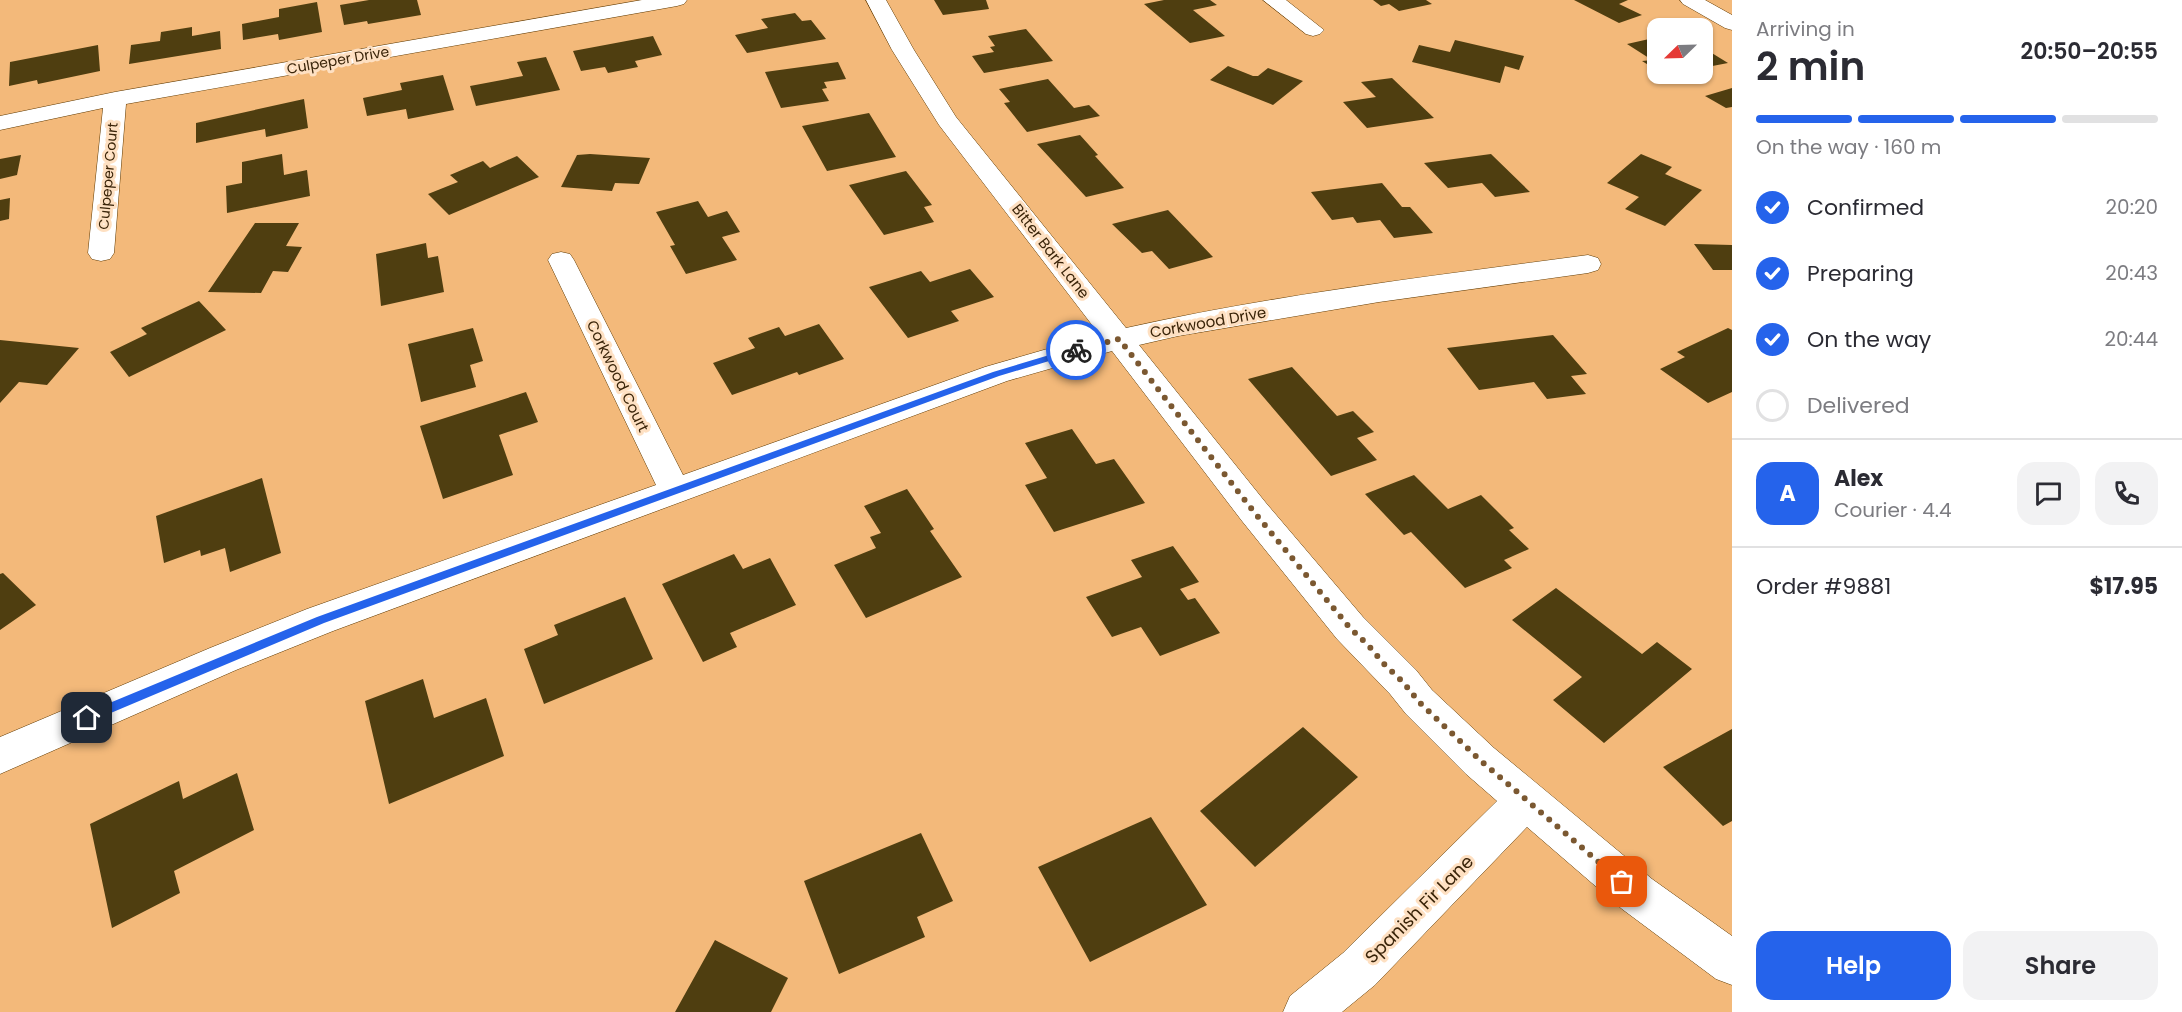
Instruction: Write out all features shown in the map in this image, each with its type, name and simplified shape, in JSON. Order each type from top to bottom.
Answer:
[{"type":"street","name":"Culpeper Drive","points":[[0,123],[115,99],[677,0]]},
{"type":"street","name":"Bitter Bark Lane","points":[[876,0],[903,50],[947,120],[1247,503],[1350,628],[1403,682],[1419,702],[1526,800],[1637,894],[1732,963]]},
{"type":"street","points":[[1273,0],[1313,30]]},
{"type":"street","points":[[1690,0],[1732,24]]},
{"type":"street","name":"Culpeper Court","points":[[101,253],[115,99]]},
{"type":"street","name":"Corkwood Court","points":[[561,260],[675,491]]},
{"type":"street","name":"Corkwood Drive","points":[[0,756],[192,672],[320,620],[996,374],[1119,339],[1238,315],[1588,264]]},
{"type":"street","name":"Spanish Fir Lane","points":[[1306,1012],[1359,969],[1526,800]]},
{"type":"building","points":[[369,0],[417,0],[421,15],[368,24],[367,21],[344,25],[340,5]]},
{"type":"building","points":[[934,0],[986,0],[989,9],[943,15]]},
{"type":"building","points":[[1164,0],[1210,0],[1217,5],[1193,10],[1225,36],[1190,43],[1144,4]]},
{"type":"building","points":[[1373,0],[1426,0],[1432,4],[1399,11],[1389,4],[1381,6]]},
{"type":"building","points":[[1574,0],[1628,0],[1619,4],[1642,15],[1619,23]]},
{"type":"building","points":[[317,2],[322,32],[279,40],[278,34],[243,40],[242,24],[279,17],[279,9]]},
{"type":"building","points":[[795,13],[802,21],[811,20],[826,39],[747,53],[735,35],[768,28],[761,19]]},
{"type":"building","points":[[192,27],[192,36],[220,31],[221,49],[129,64],[131,45],[160,41],[161,32]]},
{"type":"building","points":[[1026,29],[1053,61],[984,73],[972,56],[994,52],[990,47],[995,46],[988,36]]},
{"type":"building","points":[[653,36],[662,55],[635,61],[638,67],[608,73],[605,67],[581,71],[573,51]]},
{"type":"building","points":[[1647,39],[1647,57],[1627,44]]},
{"type":"building","points":[[1455,40],[1524,56],[1519,70],[1505,66],[1500,83],[1412,62],[1419,45],[1450,52]]},
{"type":"building","points":[[98,45],[100,71],[38,84],[37,80],[9,86],[10,62]]},
{"type":"building","points":[[1713,54],[1728,63],[1713,66]]},
{"type":"building","points":[[546,57],[560,90],[476,106],[470,86],[523,76],[517,62]]},
{"type":"building","points":[[838,62],[846,79],[824,82],[827,88],[822,89],[829,101],[781,108],[765,72]]},
{"type":"building","points":[[1228,66],[1253,76],[1258,76],[1268,68],[1303,81],[1273,105],[1210,80]]},
{"type":"building","points":[[443,75],[454,110],[408,119],[406,109],[367,116],[363,98],[402,90],[400,83]]},
{"type":"building","points":[[1392,78],[1434,118],[1367,128],[1343,102],[1376,97],[1361,82]]},
{"type":"building","points":[[1048,79],[1074,108],[1089,105],[1100,116],[1027,132],[1004,103],[1010,102],[999,89]]},
{"type":"building","points":[[1732,88],[1732,107],[1726,108],[1705,96]]},
{"type":"building","points":[[304,99],[308,128],[266,137],[265,129],[196,143],[196,123]]},
{"type":"building","points":[[869,113],[896,157],[827,171],[802,126]]},
{"type":"building","points":[[1080,135],[1098,155],[1095,156],[1124,188],[1086,197],[1037,144]]},
{"type":"building","points":[[282,154],[284,175],[307,170],[310,196],[227,213],[226,186],[242,183],[242,162]]},
{"type":"building","points":[[1491,154],[1530,192],[1495,197],[1482,183],[1448,188],[1424,163]]},
{"type":"building","points":[[1641,154],[1672,167],[1665,174],[1702,190],[1665,226],[1625,209],[1639,197],[1607,183]]},
{"type":"building","points":[[21,155],[17,175],[0,179],[0,159]]},
{"type":"building","points":[[577,155],[650,158],[639,184],[615,183],[612,191],[561,187]]},
{"type":"building","points":[[517,156],[539,177],[449,215],[428,194],[458,182],[450,175],[483,161],[490,168]]},
{"type":"building","points":[[906,171],[932,205],[924,207],[934,222],[884,235],[849,185]]},
{"type":"building","points":[[1382,183],[1402,207],[1410,207],[1433,233],[1394,238],[1380,220],[1357,223],[1353,217],[1332,220],[1311,192]]},
{"type":"building","points":[[10,198],[9,219],[0,221],[0,200]]},
{"type":"building","points":[[698,201],[708,217],[727,211],[740,232],[722,237],[737,260],[686,274],[670,246],[675,245],[656,212]]},
{"type":"building","points":[[1168,210],[1213,257],[1169,269],[1152,251],[1142,253],[1112,224]]},
{"type":"building","points":[[255,223],[299,223],[286,246],[302,247],[288,272],[273,271],[261,293],[208,292]]},
{"type":"building","points":[[426,243],[428,258],[438,256],[444,292],[381,306],[376,254]]},
{"type":"building","points":[[1694,244],[1732,245],[1732,270],[1713,270]]},
{"type":"building","points":[[970,269],[994,297],[951,311],[959,321],[908,338],[869,287],[921,271],[930,282]]},
{"type":"building","points":[[199,301],[226,330],[129,377],[110,352],[147,334],[141,328]]},
{"type":"building","points":[[819,324],[844,359],[799,375],[797,372],[732,395],[713,363],[755,348],[748,338],[779,327],[785,336]]},
{"type":"building","points":[[473,328],[483,361],[470,365],[476,387],[421,402],[408,344]]},
{"type":"building","points":[[1728,328],[1732,330],[1732,392],[1708,403],[1660,369],[1685,357],[1677,352]]},
{"type":"building","points":[[1553,335],[1587,374],[1571,376],[1586,394],[1547,399],[1534,382],[1479,390],[1447,348]]},
{"type":"building","points":[[0,340],[79,348],[47,385],[19,382],[0,403]]},
{"type":"building","points":[[1292,367],[1337,416],[1353,411],[1374,432],[1357,438],[1377,460],[1331,476],[1248,379]]},
{"type":"building","points":[[526,392],[538,422],[499,435],[513,475],[443,499],[420,426]]},
{"type":"building","points":[[1072,429],[1096,464],[1114,459],[1145,503],[1054,532],[1025,485],[1047,478],[1025,443]]},
{"type":"building","points":[[1414,475],[1448,509],[1481,495],[1514,528],[1509,530],[1529,549],[1504,560],[1512,568],[1465,588],[1411,532],[1404,535],[1365,494]]},
{"type":"building","points":[[262,478],[281,553],[230,572],[225,548],[201,556],[200,550],[164,563],[156,516]]},
{"type":"building","points":[[907,489],[934,529],[930,531],[962,577],[866,618],[834,565],[876,548],[870,537],[881,533],[864,506]]},
{"type":"building","points":[[1173,546],[1199,582],[1180,589],[1188,600],[1195,598],[1220,633],[1160,656],[1141,627],[1112,637],[1086,597],[1142,577],[1131,560]]},
{"type":"building","points":[[734,554],[743,569],[770,558],[796,605],[730,633],[737,647],[703,662],[662,584]]},
{"type":"building","points":[[3,573],[36,605],[0,630],[0,574]]},
{"type":"building","points":[[1556,588],[1642,654],[1657,642],[1692,669],[1604,743],[1553,700],[1582,677],[1512,620]]},
{"type":"building","points":[[625,597],[653,659],[544,704],[524,649],[558,635],[554,625]]},
{"type":"building","points":[[423,679],[434,718],[486,698],[504,756],[389,804],[365,701]]},
{"type":"building","points":[[1303,727],[1358,777],[1255,867],[1200,811]]},
{"type":"building","points":[[1732,729],[1732,821],[1723,826],[1663,767]]},
{"type":"building","points":[[237,773],[254,830],[174,871],[180,893],[112,928],[90,824],[179,781],[183,799]]},
{"type":"building","points":[[1151,817],[1207,905],[1090,962],[1038,867]]},
{"type":"building","points":[[921,833],[953,901],[917,917],[925,937],[839,974],[804,881]]},
{"type":"building","points":[[715,940],[788,978],[771,1012],[675,1012]]},
{"type":"way so far","points":[[1076,350],[1119,339],[1254,512],[1350,628],[1403,682],[1419,702],[1480,760],[1622,882]]},
{"type":"route","points":[[87,718],[320,620],[996,374],[1076,350]]}]
